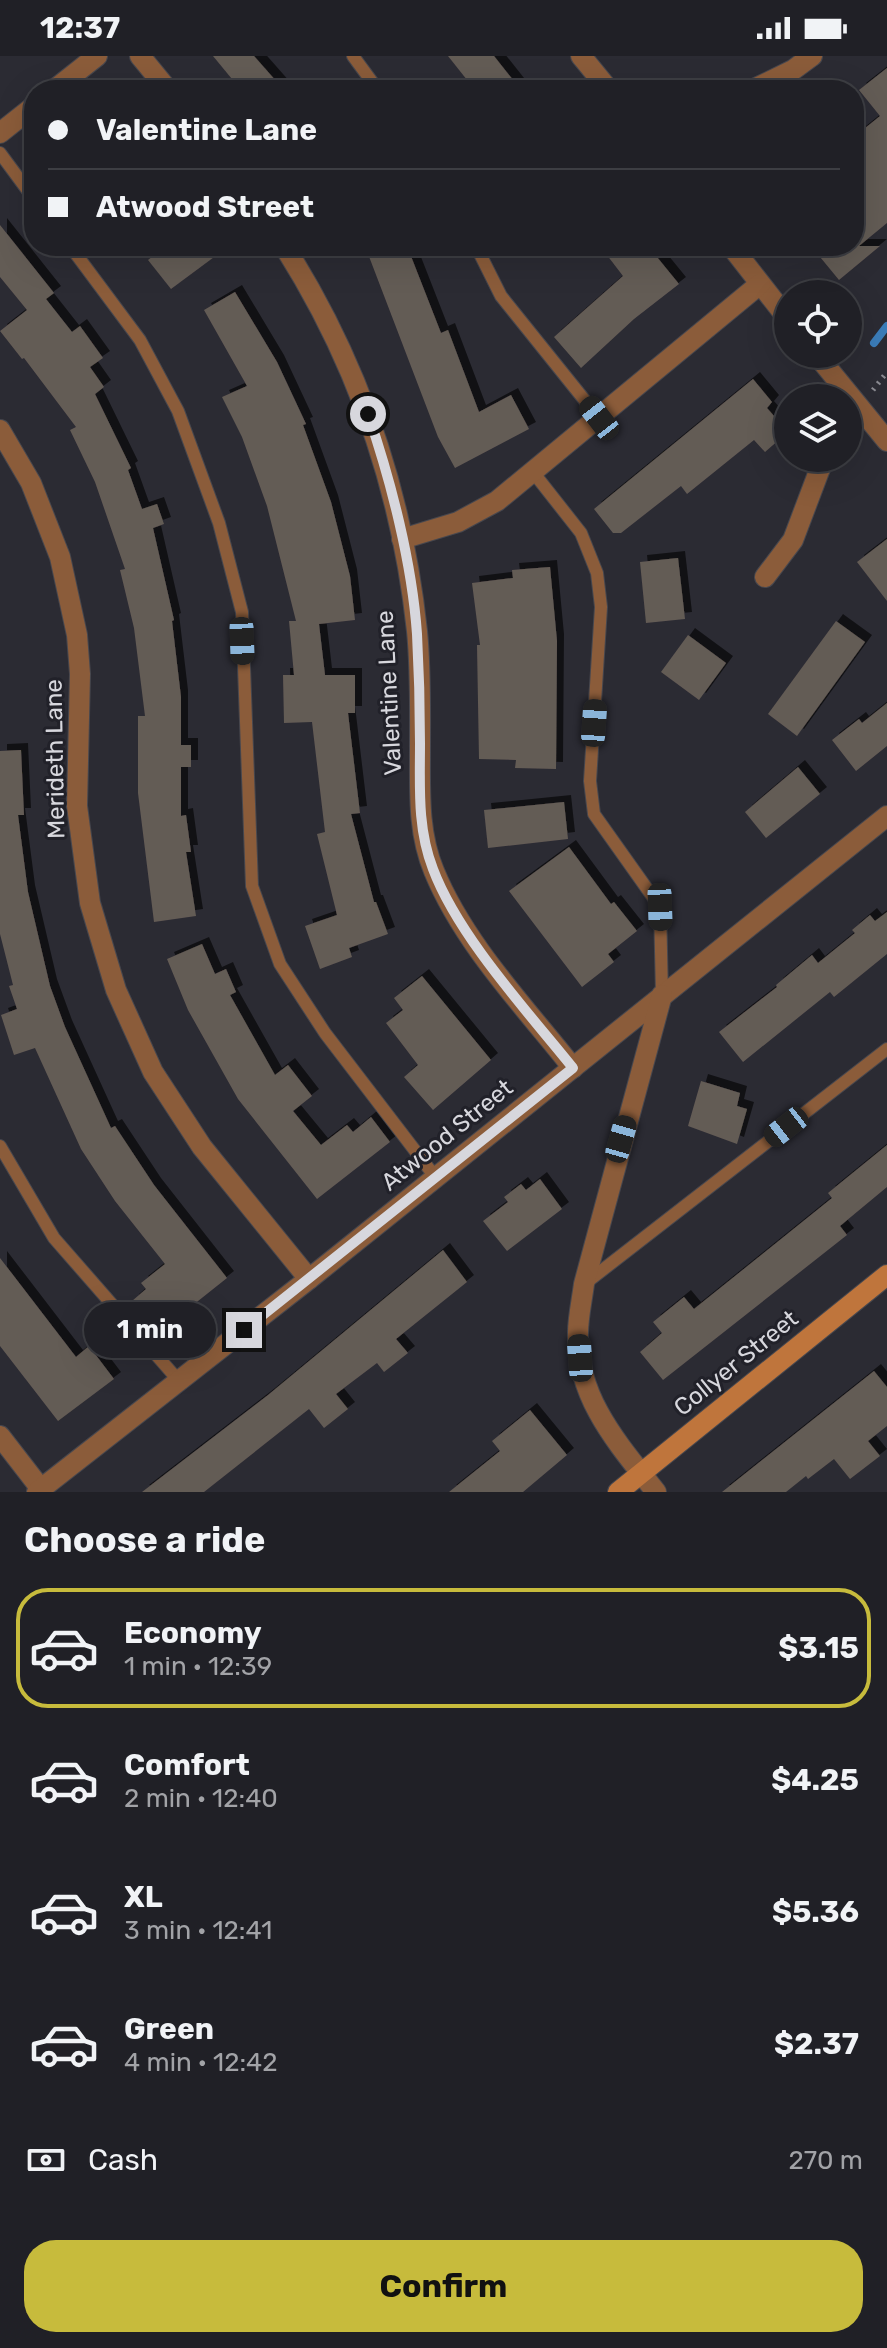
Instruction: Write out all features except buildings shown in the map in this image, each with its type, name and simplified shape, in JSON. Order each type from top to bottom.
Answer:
[{"type":"street","points":[[67,80],[97,56]]},
{"type":"street","points":[[140,56],[160,80]]},
{"type":"street","points":[[772,80],[812,56]]},
{"type":"street","points":[[591,59],[603,80]]},
{"type":"street","points":[[0,133],[24,114]]},
{"type":"street","name":"Valentine Lane","points":[[290,256],[316,297],[360,390],[385,463],[402,539],[417,631],[420,816],[433,869],[458,918],[573,1068]]},
{"type":"street","points":[[739,256],[774,302]]},
{"type":"street","points":[[402,539],[458,522],[497,501],[760,284]]},
{"type":"street","points":[[827,368],[839,384]]},
{"type":"street","points":[[862,412],[887,441]]},
{"type":"street","name":"Merideth Lane","points":[[0,430],[31,483],[49,527],[60,557],[73,619],[80,674],[77,806],[90,903],[116,990],[153,1072],[202,1147],[309,1279]]},
{"type":"street","points":[[765,577],[793,540],[819,472]]},
{"type":"street","name":"Atwood Street","points":[[39,1490],[309,1279],[887,816]]},
{"type":"street","points":[[656,1492],[600,1417],[585,1384],[578,1333],[584,1284],[662,995]]},
{"type":"street","name":"Collyer Street","points":[[618,1492],[887,1275]]},
{"type":"street","points":[[0,1436],[39,1490]]},
{"type":"lane","points":[[353,56],[371,80]]},
{"type":"lane","points":[[0,153],[24,185]]},
{"type":"lane","points":[[77,256],[140,340],[178,411],[219,523],[242,612],[252,886],[280,964],[325,1033],[436,1178]]},
{"type":"lane","points":[[481,256],[501,296],[599,418]]},
{"type":"lane","points":[[533,472],[581,533],[597,573],[601,607],[590,781],[594,814],[660,907],[662,995]]},
{"type":"lane","points":[[584,1284],[887,1049]]},
{"type":"lane","points":[[0,1146],[54,1238],[179,1381]]},
{"type":"waterway","points":[[874,343],[887,326]]},
{"type":"route","points":[[244,1330],[573,1068],[458,918],[433,869],[420,816],[417,631],[402,539],[385,463],[368,414]]}]
